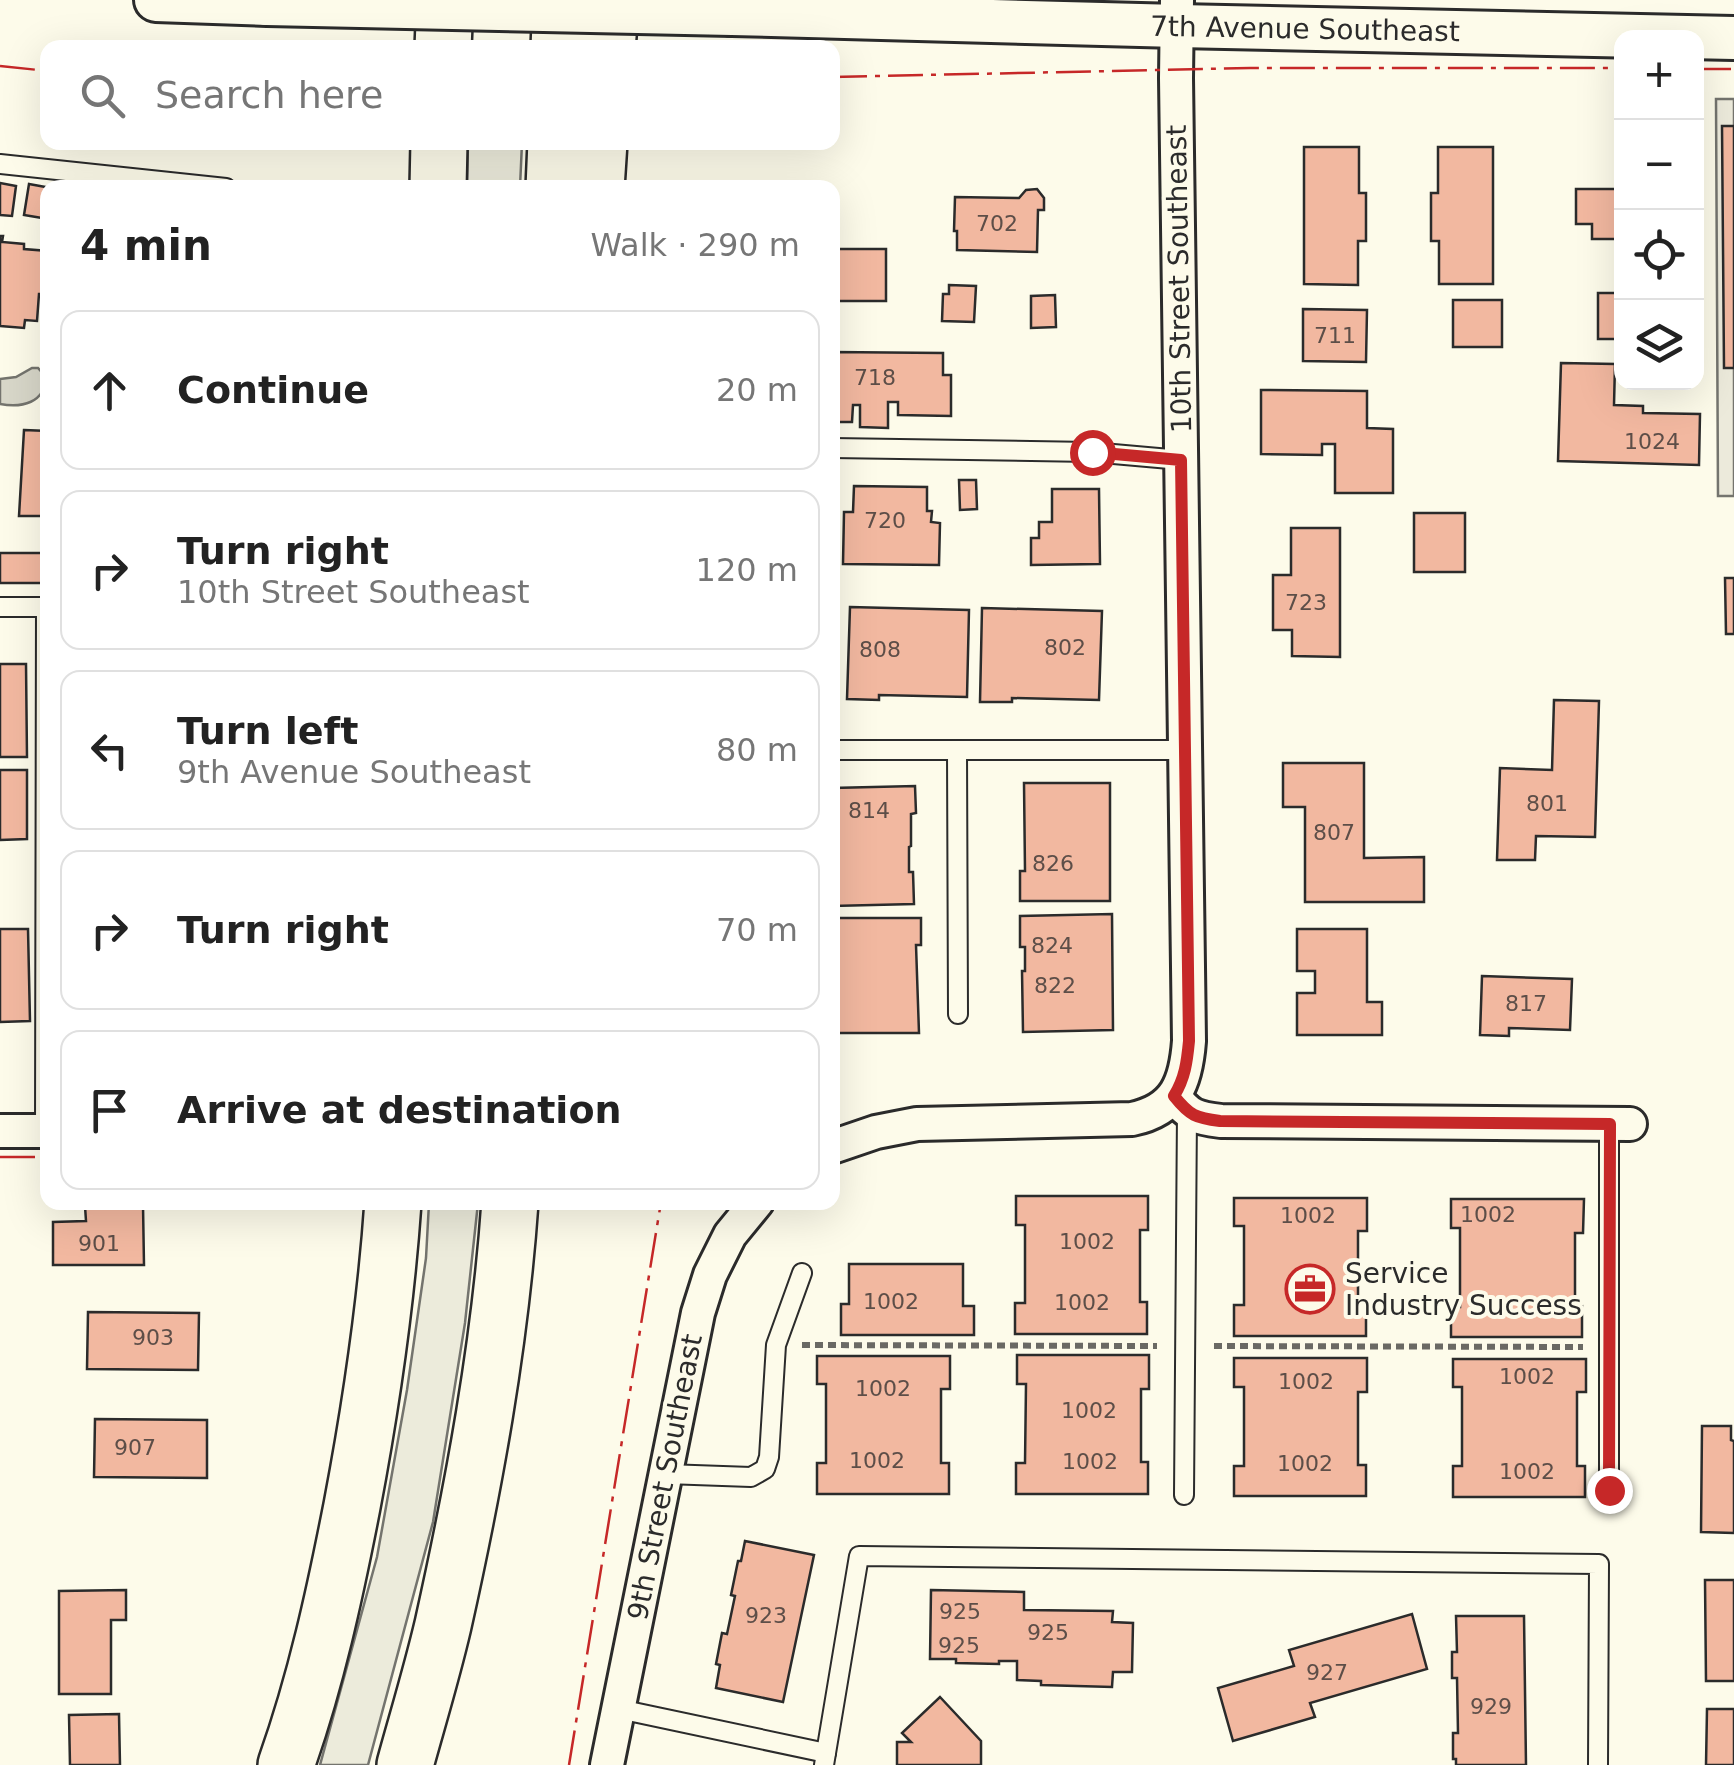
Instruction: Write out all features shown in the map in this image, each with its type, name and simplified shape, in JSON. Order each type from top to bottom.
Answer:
[{"type":"highway","points":[[411,0],[411,40]]},
{"type":"highway","points":[[443,40],[445,0]]},
{"type":"highway","points":[[560,40],[561,0]]},
{"type":"highway","points":[[608,40],[611,0]]},
{"type":"highway","points":[[411,150],[411,180]]},
{"type":"highway","points":[[438,180],[440,150]]},
{"type":"highway","points":[[554,180],[556,150]]},
{"type":"highway","points":[[597,180],[599,150]]},
{"type":"highway","points":[[286,1765],[331,1616],[360,1465],[389,1258],[392,1210]]},
{"type":"highway","points":[[405,1765],[442,1627],[483,1428],[510,1210]]},
{"type":"street","name":"7th Avenue Southeast","points":[[156,0],[732,14],[1178,13],[1734,38]]},
{"type":"street","name":"10th Street Southeast","points":[[1178,13],[1189,1041],[1181,1104]]},
{"type":"street","points":[[840,1144],[916,1124],[1132,1119],[1181,1104],[1200,1118],[1220,1121],[1620,1124]]},
{"type":"street","points":[[0,1131],[40,1131]]},
{"type":"street","name":"9th Street Southeast","points":[[607,1765],[698,1313],[710,1275],[730,1235],[750,1210]]},
{"type":"lane","points":[[0,164],[151,180]]},
{"type":"lane","points":[[840,448],[1092,452],[1181,460]]},
{"type":"lane","points":[[0,607],[40,608]]},
{"type":"lane","points":[[840,750],[1185,750]]},
{"type":"lane","points":[[956,750],[958,1014]]},
{"type":"lane","points":[[1181,1104],[1184,1495]]},
{"type":"lane","points":[[1609,1490],[1609,1347],[1620,1124]]},
{"type":"lane","points":[[666,1474],[750,1478],[765,1470],[776,1345],[802,1273]]},
{"type":"lane","points":[[618,1709],[825,1759],[858,1556],[1599,1564],[1598,1765]]},
{"type":"path","points":[[776,1345],[1157,1346]]},
{"type":"path","points":[[1214,1346],[1609,1347]]},
{"type":"shaded area","points":[[1716,99],[1734,99],[1734,496],[1718,496]]},
{"type":"shaded area","points":[[468,150],[522,150],[520,180],[467,180]]},
{"type":"shaded area","points":[[38,368],[40,394],[24,404],[0,404],[0,379]]},
{"type":"shaded area","points":[[429,1210],[477,1210],[465,1323],[433,1522],[368,1765],[320,1765],[377,1557],[426,1258]]},
{"type":"building","points":[[1722,126],[1734,126],[1734,368],[1724,368]]},
{"type":"building","points":[[1304,147],[1359,147],[1359,193],[1366,193],[1366,241],[1358,241],[1358,285],[1304,284]]},
{"type":"building","points":[[1438,147],[1493,147],[1493,284],[1439,284],[1439,241],[1431,241],[1431,193],[1438,193]]},
{"type":"building","points":[[0,183],[16,186],[12,216],[0,215]]},
{"type":"building","points":[[29,184],[40,186],[40,218],[24,215]]},
{"type":"building","points":[[1037,189],[1044,198],[1044,210],[1038,210],[1037,252],[957,250],[955,197],[1019,198],[1026,190]]},
{"type":"building","points":[[1576,189],[1614,189],[1614,239],[1592,239],[1592,224],[1576,224]]},
{"type":"building","points":[[0,236],[3,236],[2,242],[40,250],[40,294],[37,321],[25,320],[24,328],[0,326]]},
{"type":"building","points":[[840,249],[886,249],[886,301],[840,301]]},
{"type":"building","points":[[949,285],[976,286],[974,322],[942,321],[943,294],[949,294]]},
{"type":"building","points":[[1598,293],[1614,293],[1614,339],[1598,339]]},
{"type":"building","points":[[1055,295],[1056,327],[1031,328],[1031,296]]},
{"type":"building","points":[[1453,300],[1502,300],[1502,347],[1453,347]]},
{"type":"building","points":[[1303,309],[1367,310],[1366,362],[1303,361]]},
{"type":"building","points":[[840,352],[943,353],[943,375],[951,375],[951,416],[898,415],[898,402],[888,402],[888,428],[860,427],[860,405],[853,405],[852,422],[840,422]]},
{"type":"building","points":[[1561,363],[1614,364],[1614,405],[1643,406],[1643,413],[1700,414],[1699,465],[1558,461]]},
{"type":"building","points":[[1261,390],[1367,391],[1367,428],[1393,429],[1393,493],[1335,493],[1335,444],[1322,444],[1322,455],[1261,454]]},
{"type":"building","points":[[24,430],[40,431],[40,516],[19,516]]},
{"type":"building","points":[[959,480],[976,480],[977,509],[960,510]]},
{"type":"building","points":[[854,486],[927,487],[927,511],[932,511],[931,522],[940,523],[939,565],[843,564],[844,512],[853,512]]},
{"type":"building","points":[[1052,489],[1099,489],[1100,564],[1031,565],[1031,538],[1039,538],[1039,522],[1052,522]]},
{"type":"building","points":[[1414,513],[1465,513],[1465,572],[1414,572]]},
{"type":"building","points":[[1291,528],[1340,528],[1340,657],[1292,656],[1292,630],[1273,630],[1273,575],[1291,575]]},
{"type":"building","points":[[0,553],[40,553],[40,583],[0,583]]},
{"type":"building","points":[[1725,578],[1734,578],[1734,634],[1726,634]]},
{"type":"building","points":[[850,607],[969,610],[967,697],[879,695],[879,700],[847,699]]},
{"type":"building","points":[[982,608],[1102,611],[1099,700],[1012,698],[1012,702],[980,702]]},
{"type":"building","points":[[0,664],[26,664],[27,757],[0,757]]},
{"type":"building","points":[[1554,700],[1599,701],[1595,837],[1536,836],[1535,860],[1497,860],[1500,768],[1552,770]]},
{"type":"building","points":[[1283,763],[1364,763],[1364,858],[1424,857],[1424,902],[1305,902],[1305,807],[1283,807]]},
{"type":"building","points":[[0,770],[27,770],[27,839],[0,840]]},
{"type":"building","points":[[1024,783],[1110,783],[1110,901],[1020,901],[1020,871],[1025,871]]},
{"type":"building","points":[[915,786],[916,813],[911,814],[909,847],[914,904],[840,906],[840,788]]},
{"type":"building","points":[[1112,914],[1113,1030],[1023,1032],[1025,947],[1020,947],[1020,916]]},
{"type":"building","points":[[840,918],[921,918],[921,945],[916,945],[919,1033],[840,1033]]},
{"type":"building","points":[[0,929],[28,929],[30,1021],[0,1022]]},
{"type":"building","points":[[1297,929],[1367,929],[1367,1002],[1382,1002],[1382,1035],[1297,1035],[1297,993],[1315,993],[1315,971],[1297,971]]},
{"type":"building","points":[[1482,976],[1572,979],[1570,1030],[1509,1028],[1509,1036],[1480,1035]]},
{"type":"building","points":[[1016,1196],[1148,1196],[1148,1230],[1140,1230],[1140,1302],[1147,1302],[1147,1334],[1015,1334],[1015,1303],[1025,1303],[1025,1225],[1016,1225]]},
{"type":"building","points":[[1234,1198],[1367,1198],[1367,1231],[1358,1231],[1358,1304],[1366,1304],[1366,1336],[1234,1336],[1234,1305],[1244,1305],[1244,1226],[1234,1226]]},
{"type":"building","points":[[1451,1199],[1584,1199],[1583,1233],[1575,1233],[1575,1306],[1582,1306],[1582,1337],[1451,1337],[1451,1307],[1460,1307],[1460,1228],[1451,1228]]},
{"type":"building","points":[[85,1210],[143,1210],[144,1265],[53,1265],[53,1222],[86,1221]]},
{"type":"building","points":[[849,1264],[963,1264],[963,1306],[974,1306],[974,1335],[841,1335],[841,1304],[849,1304]]},
{"type":"building","points":[[88,1312],[199,1313],[198,1370],[87,1369]]},
{"type":"building","points":[[1017,1355],[1149,1355],[1149,1389],[1141,1389],[1141,1462],[1148,1462],[1148,1494],[1016,1494],[1016,1463],[1025,1463],[1026,1384],[1017,1384]]},
{"type":"building","points":[[817,1356],[950,1356],[950,1389],[941,1389],[941,1463],[949,1463],[949,1494],[817,1494],[817,1463],[826,1463],[826,1384],[817,1384]]},
{"type":"building","points":[[1234,1358],[1367,1358],[1367,1392],[1358,1392],[1358,1465],[1366,1465],[1366,1496],[1234,1496],[1234,1466],[1244,1466],[1244,1387],[1234,1387]]},
{"type":"building","points":[[1453,1359],[1586,1359],[1586,1392],[1577,1392],[1577,1466],[1585,1466],[1585,1497],[1453,1497],[1453,1466],[1462,1466],[1462,1387],[1453,1387]]},
{"type":"building","points":[[95,1419],[207,1420],[207,1478],[94,1477]]},
{"type":"building","points":[[1702,1426],[1731,1426],[1734,1533],[1701,1532]]},
{"type":"building","points":[[745,1541],[814,1555],[783,1702],[716,1688],[722,1633],[727,1634],[735,1596],[731,1595]]},
{"type":"building","points":[[1705,1580],[1734,1580],[1734,1681],[1706,1681]]},
{"type":"building","points":[[126,1590],[126,1620],[111,1620],[111,1694],[59,1694],[59,1591]]},
{"type":"building","points":[[931,1590],[1024,1592],[1024,1610],[1113,1611],[1112,1622],[1133,1623],[1132,1672],[1113,1672],[1112,1687],[1041,1685],[1041,1681],[1017,1680],[1017,1661],[999,1664],[930,1659]]},
{"type":"building","points":[[1412,1614],[1427,1669],[1310,1703],[1315,1717],[1233,1741],[1218,1688],[1294,1666],[1289,1650]]},
{"type":"building","points":[[1456,1616],[1524,1616],[1526,1765],[1456,1765],[1453,1759],[1453,1733],[1458,1733],[1457,1678],[1452,1678],[1452,1652],[1457,1652]]},
{"type":"building","points":[[940,1697],[981,1741],[981,1765],[897,1765],[897,1742],[911,1742],[902,1733]]},
{"type":"building","points":[[1707,1709],[1734,1709],[1734,1765],[1706,1765]]},
{"type":"building","points":[[119,1714],[120,1765],[70,1765],[69,1715]]},
{"type":"power","points":[[0,66],[40,70]]},
{"type":"power","points":[[840,77],[1250,68],[1614,68]]},
{"type":"power","points":[[1704,69],[1734,69]]},
{"type":"power","points":[[0,1157],[40,1157]]},
{"type":"power","points":[[569,1765],[660,1210]]},
{"type":"place","name":"Service Industry Success","points":[[1310,1289]]},
{"type":"route","points":[[1092,452],[1181,460],[1189,1041],[1182,1083],[1174,1096],[1187,1112],[1220,1121],[1610,1124],[1609,1490]]}]
